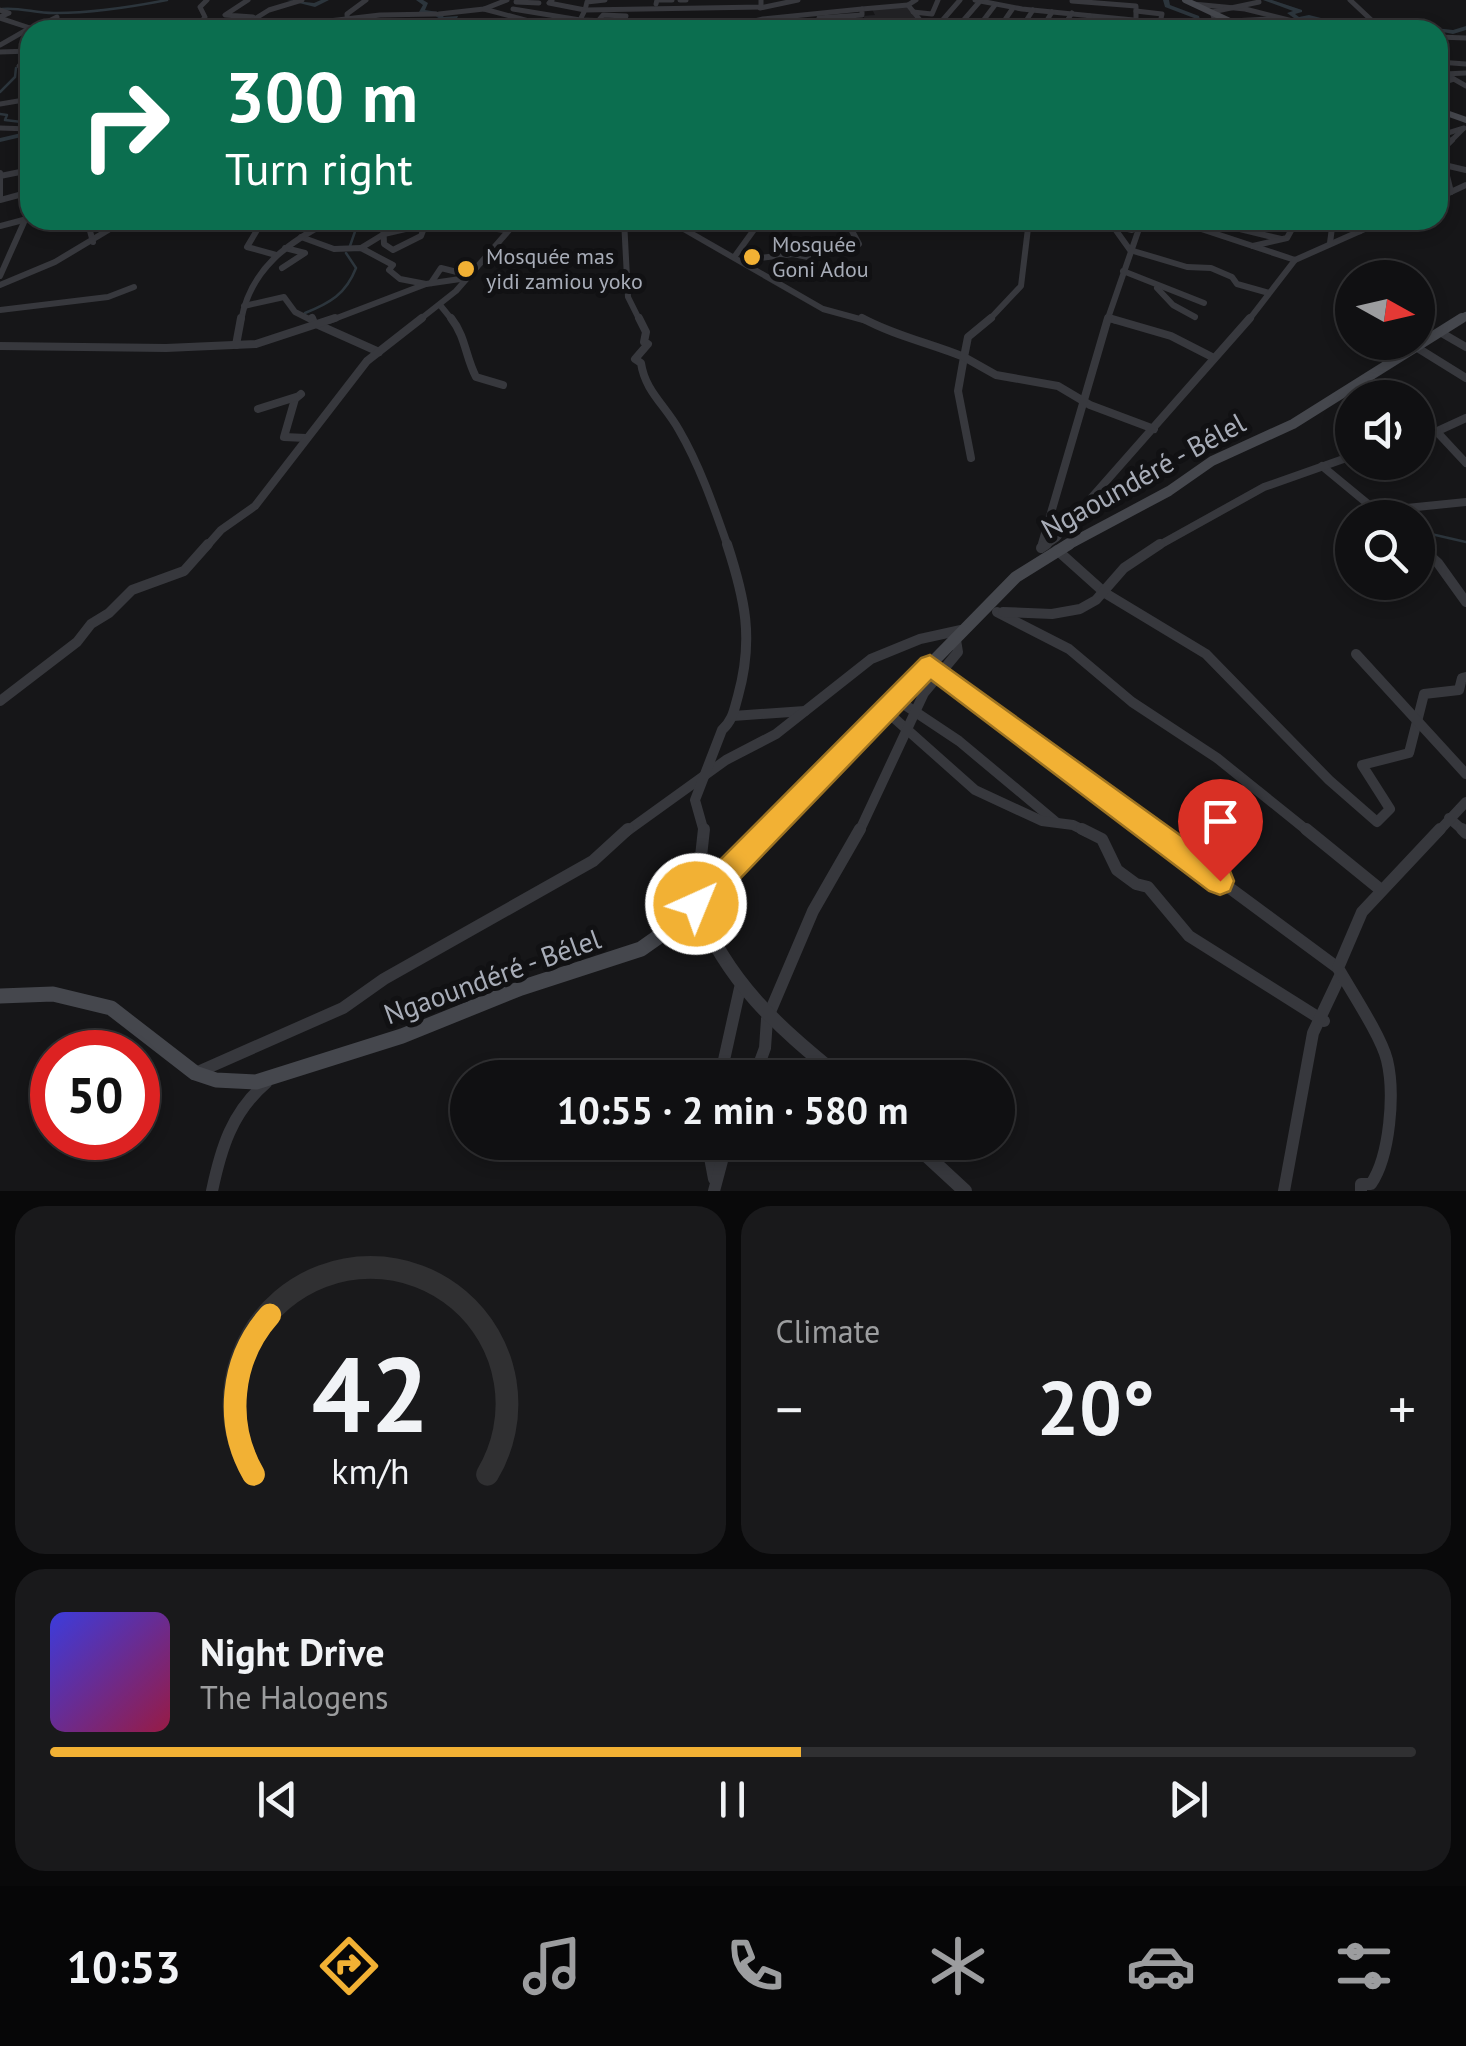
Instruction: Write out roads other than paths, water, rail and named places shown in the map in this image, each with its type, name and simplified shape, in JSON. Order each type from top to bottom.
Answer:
[{"type":"main road","points":[[1185,0],[1230,20]]},
{"type":"main road","name":"Ngaoundéré - Bélel","points":[[1435,335],[1464,319]]},
{"type":"main road","name":"Ngaoundéré - Bélel","points":[[0,996],[53,994],[111,1008],[195,1073],[236,1083],[256,1082],[402,1036],[521,988],[641,949],[696,904],[960,635],[991,612],[1016,577],[1040,554],[1057,550],[1169,491],[1212,461],[1293,424],[1395,360]]},
{"type":"street","points":[[248,0],[225,15],[256,17]]},
{"type":"street","points":[[252,20],[302,0]]},
{"type":"street","points":[[348,19],[349,12],[366,0]]},
{"type":"street","points":[[484,9],[507,0]]},
{"type":"street","points":[[570,19],[566,12],[575,0]]},
{"type":"street","points":[[514,5],[524,11],[580,20],[587,2],[606,0]]},
{"type":"street","points":[[624,0],[624,4],[645,8],[715,11]]},
{"type":"street","points":[[645,8],[649,0]]},
{"type":"street","points":[[656,4],[679,0],[683,9]]},
{"type":"street","points":[[700,0],[715,11]]},
{"type":"street","points":[[715,11],[723,2],[798,0]]},
{"type":"street","points":[[758,20],[916,0]]},
{"type":"street","points":[[913,12],[932,14],[938,0]]},
{"type":"street","points":[[943,20],[960,0]]},
{"type":"street","points":[[963,20],[979,0],[1013,8],[1133,20],[1136,2],[1142,0]]},
{"type":"street","points":[[1068,20],[1072,0],[1136,8],[1162,14],[1161,20]]},
{"type":"street","points":[[1350,0],[1371,20]]},
{"type":"street","points":[[514,5],[550,2],[585,10],[638,4]]},
{"type":"street","points":[[905,2],[919,20]]},
{"type":"street","points":[[1215,20],[1212,12],[1258,2]]},
{"type":"street","points":[[460,3],[463,10]]},
{"type":"street","points":[[761,3],[763,19]]},
{"type":"street","points":[[524,11],[535,4]]},
{"type":"street","points":[[1193,4],[1236,7],[1280,20]]},
{"type":"street","points":[[984,20],[995,5]]},
{"type":"street","points":[[1005,20],[1013,8]]},
{"type":"street","points":[[339,20],[484,9],[524,20]]},
{"type":"street","points":[[665,20],[668,9]]},
{"type":"street","points":[[819,18],[862,15],[862,9]]},
{"type":"street","points":[[1026,20],[1033,10]]},
{"type":"street","points":[[1047,20],[1052,12]]},
{"type":"street","points":[[500,20],[509,16]]},
{"type":"street","points":[[1088,20],[1090,16]]},
{"type":"street","points":[[49,20],[56,17]]},
{"type":"street","points":[[1254,20],[1276,19]]},
{"type":"street","points":[[1448,75],[1466,86]]},
{"type":"street","points":[[1448,81],[1454,79]]},
{"type":"street","points":[[0,175],[0,200]]},
{"type":"street","points":[[1448,184],[1451,192]]},
{"type":"street","points":[[1448,193],[1466,185]]},
{"type":"street","points":[[0,276],[23,230]]},
{"type":"street","points":[[89,230],[92,242]]},
{"type":"street","points":[[0,285],[110,230]]},
{"type":"street","points":[[257,230],[248,247],[276,254]]},
{"type":"street","points":[[236,345],[244,306],[259,270],[312,230]]},
{"type":"street","points":[[384,230],[386,247],[393,250],[422,236],[424,230]]},
{"type":"street","points":[[300,236],[334,249],[361,248],[397,230]]},
{"type":"street","points":[[0,701],[77,642],[87,628],[132,590],[184,571],[214,536],[255,506],[346,390],[351,378],[440,305],[505,230]]},
{"type":"street","points":[[623,230],[629,263],[628,297],[648,344],[635,359],[641,363],[644,384],[658,396],[688,440],[746,604],[743,616],[748,652],[732,716],[722,730],[695,800],[705,834],[696,904],[710,939],[740,988],[767,1019],[818,1060]]},
{"type":"street","points":[[686,230],[826,310],[855,314],[926,347],[940,347],[964,357],[996,375],[1058,386],[1084,401],[1154,429]]},
{"type":"street","points":[[738,258],[755,230]]},
{"type":"street","points":[[851,230],[858,244]]},
{"type":"street","points":[[971,458],[958,392],[968,337],[980,330],[1021,286],[1019,271],[1026,258],[1029,230]]},
{"type":"street","points":[[1115,230],[1130,250],[1186,267],[1211,268],[1232,277],[1237,284],[1269,294]]},
{"type":"street","points":[[1040,554],[1108,318],[1138,230]]},
{"type":"street","points":[[1201,230],[1295,260]]},
{"type":"street","points":[[1210,230],[1216,236]]},
{"type":"street","points":[[1242,230],[1281,239]]},
{"type":"street","points":[[1250,246],[1287,238],[1291,230]]},
{"type":"street","points":[[1330,244],[1334,230]]},
{"type":"street","points":[[1040,554],[1265,303],[1295,260],[1360,231]]},
{"type":"street","points":[[282,268],[306,253],[285,248]]},
{"type":"street","points":[[361,248],[393,265],[389,270],[400,279],[428,284]]},
{"type":"street","points":[[738,258],[793,254],[808,257]]},
{"type":"street","points":[[428,284],[441,268],[468,276]]},
{"type":"street","points":[[1123,271],[1204,303]]},
{"type":"street","points":[[0,346],[166,348],[256,344],[428,284],[468,276]]},
{"type":"street","points":[[1148,279],[1173,305],[1194,317]]},
{"type":"street","points":[[0,310],[108,297],[134,287]]},
{"type":"street","points":[[244,306],[284,296],[295,312],[379,352]]},
{"type":"street","points":[[440,305],[464,335],[468,364],[476,377],[503,385]]},
{"type":"street","points":[[1108,318],[1171,336],[1214,358]]},
{"type":"street","points":[[1440,332],[1466,348]]},
{"type":"street","points":[[1435,359],[1466,378]]},
{"type":"street","points":[[258,409],[299,396],[284,436],[306,438]]},
{"type":"street","points":[[1435,433],[1466,418]]},
{"type":"street","points":[[1438,432],[1466,463]]},
{"type":"street","points":[[991,612],[1056,614],[1081,608],[1106,594],[1119,571],[1177,534],[1223,508],[1335,462]]},
{"type":"street","points":[[1322,466],[1364,500]]},
{"type":"street","points":[[1435,506],[1466,502]]},
{"type":"street","points":[[1057,550],[1106,594],[1206,654],[1329,780],[1377,822],[1390,809],[1362,765],[1409,753],[1424,694],[1459,690],[1466,677]]},
{"type":"street","points":[[1435,560],[1466,602]]},
{"type":"street","points":[[991,612],[1069,649],[1132,702],[1217,758],[1381,890]]},
{"type":"street","points":[[195,1073],[344,1008],[384,979],[593,862],[641,818],[726,760],[776,734],[871,659],[920,639],[960,635],[958,652],[924,693],[855,841],[813,912],[767,1019],[761,1060]]},
{"type":"street","points":[[1356,654],[1466,774]]},
{"type":"street","points":[[930,666],[1339,972],[1387,1059],[1389,1134],[1382,1168],[1371,1184],[1361,1184],[1361,1191]]},
{"type":"street","points":[[896,699],[1004,775],[1057,823]]},
{"type":"street","points":[[886,710],[975,790],[1042,821],[1073,825],[1102,839],[1117,870],[1136,884],[1148,887],[1189,936],[1322,1019]]},
{"type":"street","points":[[732,716],[806,711]]},
{"type":"street","points":[[1284,1191],[1313,1033],[1322,1019],[1360,917],[1466,802]]},
{"type":"street","points":[[1449,818],[1466,833]]},
{"type":"street","points":[[726,1060],[740,988]]},
{"type":"street","points":[[212,1191],[220,1150],[232,1121],[246,1097],[280,1073]]},
{"type":"street","points":[[710,1160],[715,1187]]},
{"type":"street","points":[[715,1187],[722,1160]]},
{"type":"street","points":[[931,1160],[965,1191]]},
{"type":"waterway","points":[[2,9],[71,13],[167,0]]},
{"type":"waterway","points":[[290,0],[315,5],[326,0]]},
{"type":"waterway","points":[[419,0],[426,4],[421,11],[436,13],[443,19],[456,17],[454,20]]},
{"type":"waterway","points":[[1166,0],[1167,6],[1198,20]]},
{"type":"waterway","points":[[1266,0],[1300,11],[1290,13],[1298,19],[1321,20]]},
{"type":"waterway","points":[[1448,31],[1466,28]]},
{"type":"waterway","points":[[0,92],[15,77],[16,68]]},
{"type":"waterway","points":[[0,114],[7,115],[5,120],[20,122]]},
{"type":"waterway","points":[[0,140],[20,135]]},
{"type":"waterway","points":[[350,246],[356,230]]},
{"type":"waterway","points":[[305,313],[329,301],[347,285],[356,268],[346,253]]},
{"type":"waterway","points":[[1435,535],[1466,542]]},
{"type":"place","name":"Mosquée Goni Adou","points":[[752,257]]},
{"type":"place","name":"Mosquée mas yidi zamiou yoko","points":[[466,269]]}]
